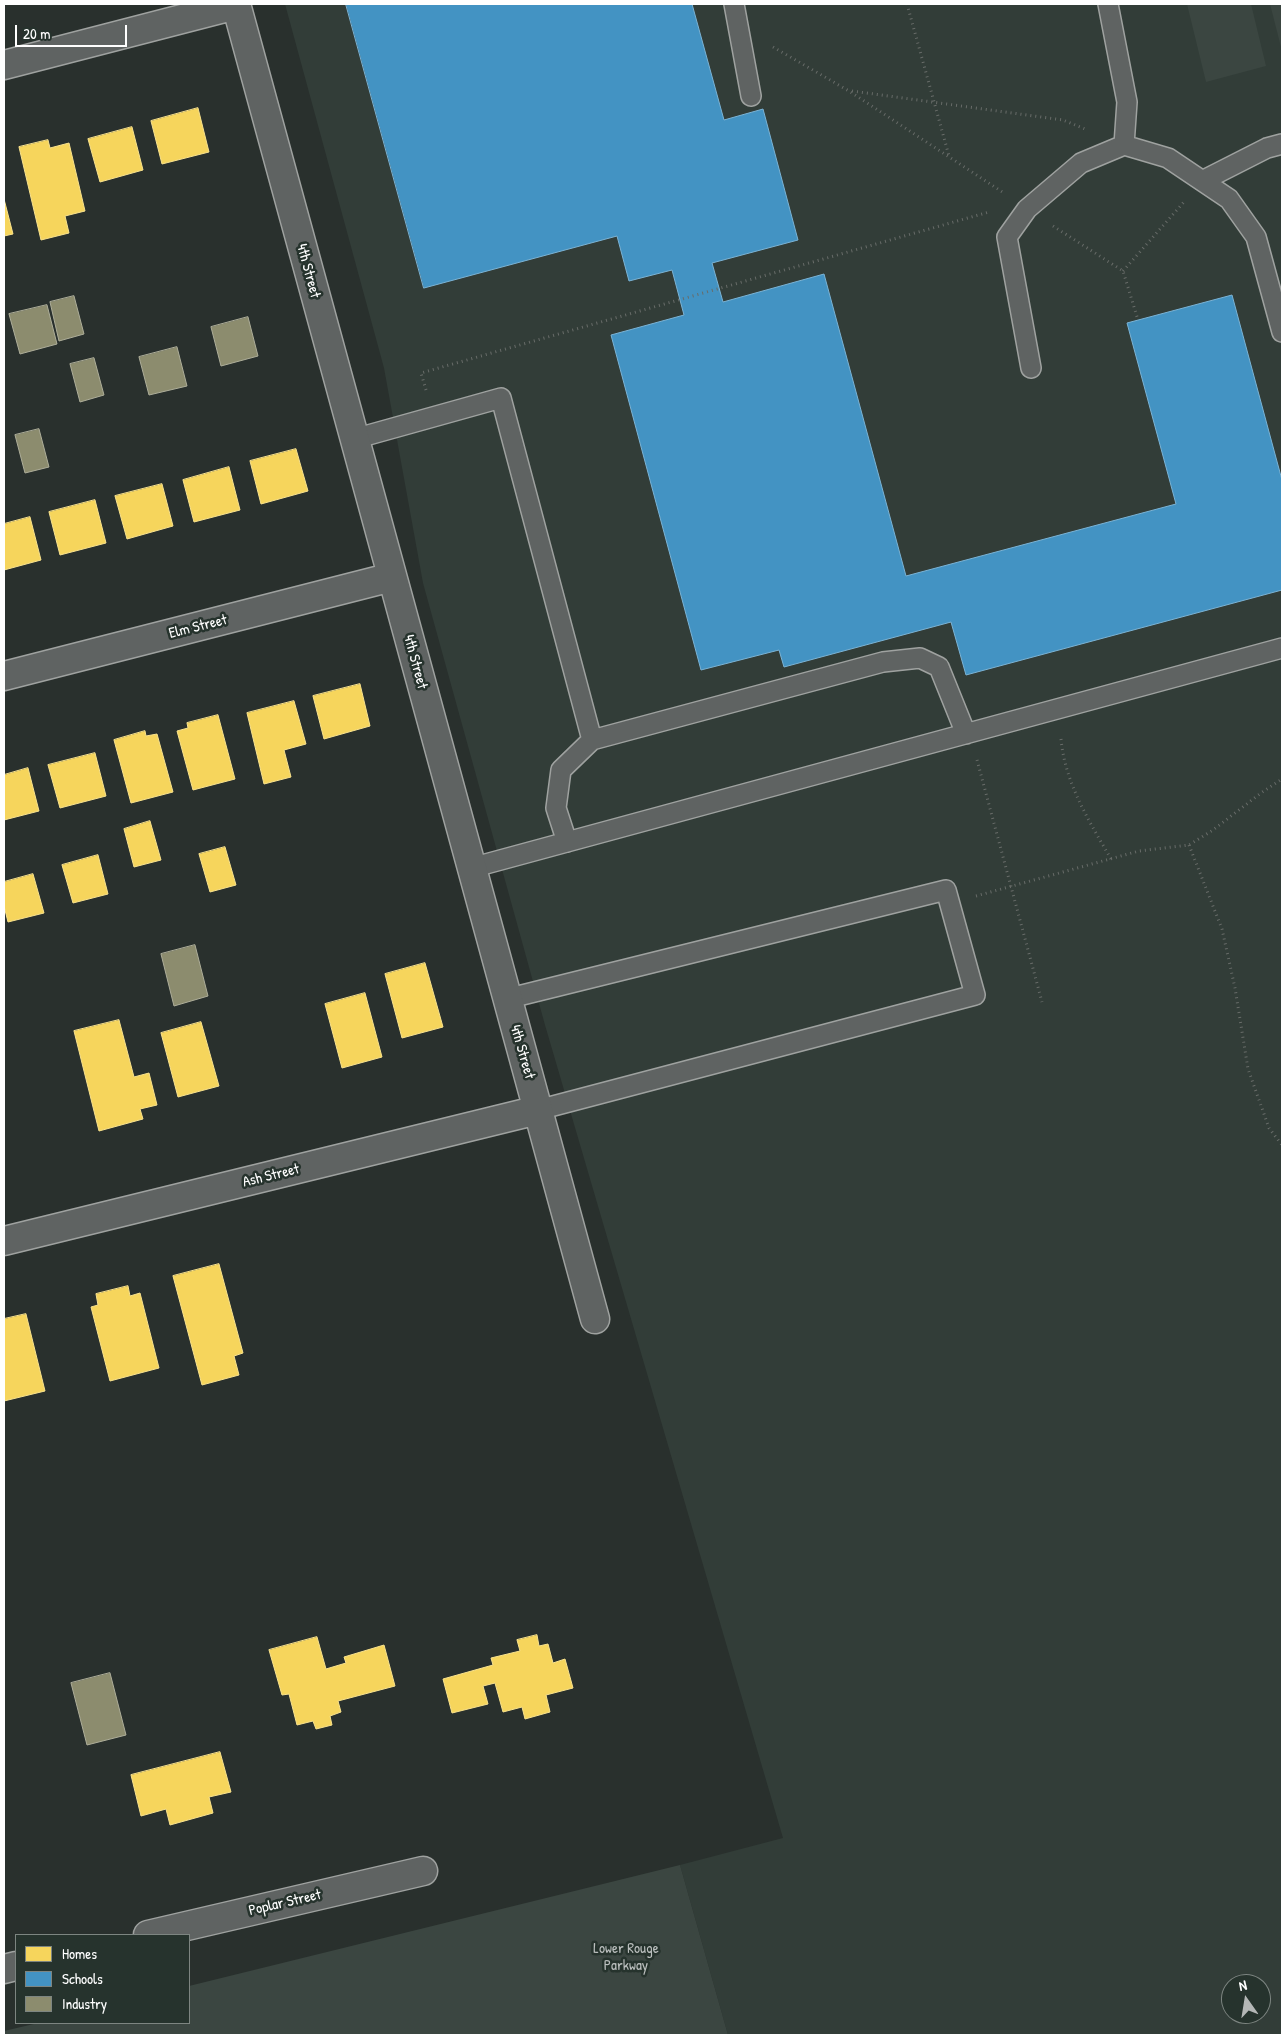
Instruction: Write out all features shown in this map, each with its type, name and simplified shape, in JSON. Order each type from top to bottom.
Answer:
[{"type":"street","points":[[4,64],[236,4]]},
{"type":"street","name":"4th Street","points":[[236,4],[594,1319]]},
{"type":"street","name":"Elm Street","points":[[4,676],[392,578]]},
{"type":"street","name":"Ash Street","points":[[4,1241],[538,1110]]},
{"type":"street","name":"Poplar Street","points":[[152,1934],[423,1871]]},
{"type":"lane","points":[[734,4],[751,96]]},
{"type":"lane","points":[[1108,4],[1127,102],[1124,145]]},
{"type":"lane","points":[[1202,181],[1267,148],[1282,144]]},
{"type":"lane","points":[[1031,368],[1007,237],[1027,209],[1080,162],[1124,145],[1168,158],[1229,199],[1256,237],[1282,332]]},
{"type":"lane","points":[[354,439],[500,398],[592,740]]},
{"type":"lane","points":[[471,868],[1282,648]]},
{"type":"lane","points":[[567,842],[556,808],[561,770],[592,740],[884,662],[920,658],[939,667],[967,733]]},
{"type":"lane","points":[[506,999],[946,890],[975,995],[538,1110]]},
{"type":"path","points":[[907,4],[949,157]]},
{"type":"path","points":[[738,27],[849,91],[1123,272],[1138,320]]},
{"type":"path","points":[[849,91],[1063,120],[1124,145]]},
{"type":"path","points":[[1123,272],[1202,181]]},
{"type":"path","points":[[434,417],[421,373],[998,209],[1027,209]]},
{"type":"path","points":[[1059,708],[1062,751],[1077,801],[1111,858]]},
{"type":"path","points":[[967,733],[1042,1002]]},
{"type":"path","points":[[949,904],[1139,851],[1189,845],[1213,830],[1282,779]]},
{"type":"path","points":[[1189,845],[1222,929],[1235,988],[1248,1070],[1269,1128],[1282,1145]]},
{"type":"shaded area","points":[[285,4],[1282,4],[1282,2035],[728,2035],[680,1865],[783,1838],[545,1025],[423,583],[384,368]]},
{"type":"green space","points":[[1187,4],[1251,4],[1266,66],[1206,82]]},
{"type":"green space","points":[[1270,4],[1282,4],[1282,51]]},
{"type":"green space","name":"Lower Rouge Parkway","points":[[680,1865],[728,2035],[4,2035],[4,2031],[34,2024],[190,2024],[190,1986]]},
{"type":"building: Homes","points":[[198,108],[209,152],[162,164],[151,121]]},
{"type":"building: Homes","points":[[132,127],[143,170],[100,182],[88,139]]},
{"type":"building: Homes","points":[[48,140],[50,148],[69,143],[85,211],[65,216],[69,233],[41,240],[19,147]]},
{"type":"building: Homes","points":[[4,199],[13,234],[4,236]]},
{"type":"building: Homes","points":[[296,449],[308,491],[261,504],[250,461]]},
{"type":"building: Homes","points":[[229,467],[240,510],[194,522],[183,480]]},
{"type":"building: Homes","points":[[162,484],[173,526],[127,539],[115,496]]},
{"type":"building: Homes","points":[[95,500],[106,543],[60,555],[49,512]]},
{"type":"building: Homes","points":[[30,517],[41,560],[4,570],[4,524]]},
{"type":"building: Homes","points":[[360,684],[370,726],[324,739],[313,696]]},
{"type":"building: Homes","points":[[294,701],[306,744],[284,750],[291,777],[264,784],[247,713]]},
{"type":"building: Homes","points":[[218,715],[235,779],[193,790],[177,731],[188,728],[187,723]]},
{"type":"building: Homes","points":[[145,731],[146,736],[157,734],[173,792],[131,803],[114,740]]},
{"type":"building: Homes","points":[[95,753],[106,796],[60,808],[48,765]]},
{"type":"building: Homes","points":[[28,768],[39,811],[4,820],[4,775]]},
{"type":"building: Homes","points":[[150,821],[161,860],[134,867],[124,829]]},
{"type":"building: Homes","points":[[225,847],[236,885],[210,892],[199,854]]},
{"type":"building: Homes","points":[[98,855],[108,894],[73,903],[62,865]]},
{"type":"building: Homes","points":[[33,874],[44,913],[8,922],[4,906],[4,882]]},
{"type":"building: Homes","points":[[425,963],[443,1027],[402,1038],[385,974]]},
{"type":"building: Homes","points":[[365,993],[382,1057],[342,1068],[325,1004]]},
{"type":"building: Homes","points":[[119,1020],[134,1077],[149,1073],[157,1105],[140,1109],[143,1119],[99,1131],[74,1031]]},
{"type":"building: Homes","points":[[201,1022],[219,1086],[178,1097],[161,1033]]},
{"type":"building: Homes","points":[[219,1264],[243,1353],[234,1356],[239,1375],[202,1385],[173,1276]]},
{"type":"building: Homes","points":[[128,1286],[130,1296],[140,1293],[159,1368],[110,1381],[91,1307],[98,1305],[96,1294]]},
{"type":"building: Homes","points":[[26,1314],[45,1391],[4,1401],[4,1319]]},
{"type":"building: Homes","points":[[537,1635],[539,1646],[548,1644],[553,1663],[565,1659],[573,1688],[546,1695],[550,1712],[525,1719],[522,1707],[503,1712],[495,1683],[483,1686],[488,1704],[452,1713],[443,1679],[493,1665],[491,1658],[520,1651],[517,1640]]},
{"type":"building: Homes","points":[[317,1637],[326,1669],[346,1663],[344,1657],[384,1645],[395,1686],[338,1701],[341,1712],[330,1716],[332,1725],[316,1729],[313,1721],[297,1725],[289,1694],[282,1695],[269,1650]]},
{"type":"building: Homes","points":[[220,1752],[231,1792],[209,1797],[213,1813],[170,1825],[166,1809],[141,1816],[131,1775]]},
{"type":"building: Schools","points":[[346,4],[692,4],[724,120],[763,109],[798,240],[712,263],[723,302],[824,274],[906,576],[1176,504],[1127,323],[1232,295],[1282,480],[1282,590],[966,675],[951,622],[784,667],[779,650],[701,670],[611,335],[684,315],[672,270],[629,281],[617,236],[424,288]]},
{"type":"building: Industry","points":[[74,296],[84,334],[59,341],[50,302]]},
{"type":"building: Industry","points":[[47,305],[57,344],[20,354],[9,314]]},
{"type":"building: Industry","points":[[248,317],[258,356],[221,366],[211,327]]},
{"type":"building: Industry","points":[[177,347],[187,386],[149,395],[139,357]]},
{"type":"building: Industry","points":[[94,358],[104,395],[80,402],[70,364]]},
{"type":"building: Industry","points":[[39,429],[49,467],[25,473],[15,435]]},
{"type":"building: Industry","points":[[195,945],[208,996],[174,1006],[161,954]]},
{"type":"building: Industry","points":[[110,1673],[126,1735],[87,1745],[71,1683]]}]
